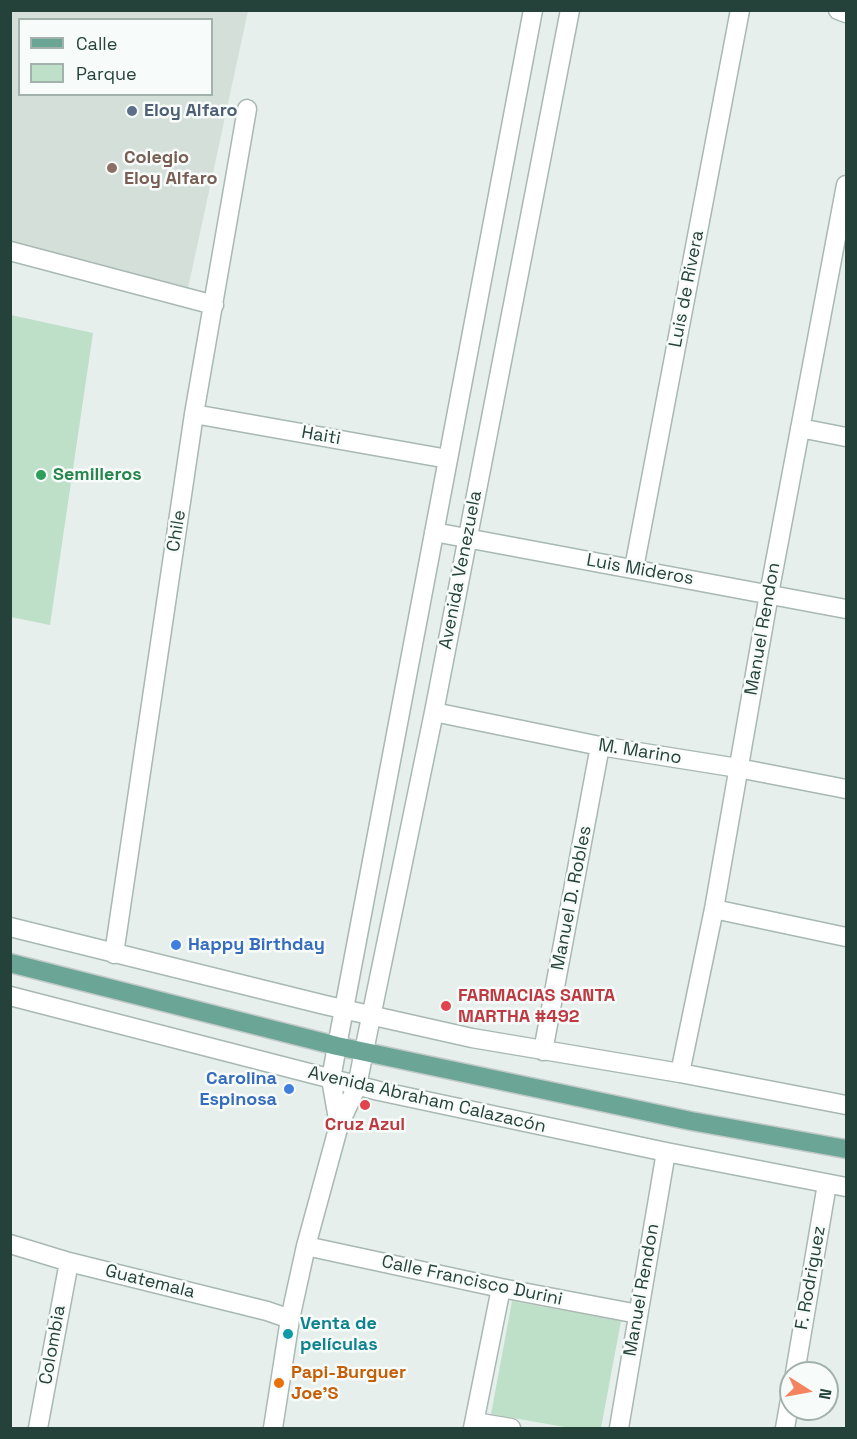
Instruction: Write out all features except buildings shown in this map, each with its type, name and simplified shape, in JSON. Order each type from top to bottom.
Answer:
[{"type":"main road","name":"Avenida Abraham Calazacón","points":[[10,963],[337,1046],[691,1121],[846,1149]]},
{"type":"street","name":"Avenida Venezuela","points":[[339,1125],[331,1079],[533,10]]},
{"type":"street","name":"Avenida Venezuela","points":[[273,1428],[290,1319],[306,1246],[339,1125],[357,1086],[434,712],[570,10]]},
{"type":"street","name":"Luis de Rivera","points":[[634,568],[740,10]]},
{"type":"street","points":[[838,10],[846,13]]},
{"type":"street","name":"Chile","points":[[114,954],[194,414],[247,109]]},
{"type":"street","name":"Manuel Rendon","points":[[680,1073],[714,909],[769,594],[846,185]]},
{"type":"street","points":[[10,251],[214,305]]},
{"type":"street","name":"Haiti","points":[[194,414],[448,459]]},
{"type":"street","points":[[800,428],[846,436]]},
{"type":"street","name":"Luis Mideros","points":[[434,532],[846,609]]},
{"type":"street","name":"M. Marino","points":[[434,712],[600,746],[738,768],[846,789]]},
{"type":"street","name":"Manuel D. Robles","points":[[543,1051],[600,746]]},
{"type":"street","points":[[714,909],[846,937]]},
{"type":"street","points":[[10,927],[114,954],[472,1038],[680,1073],[846,1105]]},
{"type":"street","name":"Avenida Abraham Calazacón","points":[[10,996],[357,1086],[666,1152],[846,1187]]},
{"type":"street","name":"Manuel Rendon","points":[[619,1428],[666,1152]]},
{"type":"street","name":"F. Rodriguez","points":[[797,1361],[827,1184]]},
{"type":"street","name":"Guatemala","points":[[10,1244],[69,1262],[267,1311],[290,1319]]},
{"type":"street","name":"Calle Francisco Durini","points":[[306,1246],[501,1288],[638,1314]]},
{"type":"street","name":"Colombia","points":[[38,1428],[69,1262]]},
{"type":"street","points":[[501,1288],[474,1425],[511,1428]]},
{"type":"shaded area","name":"Colegio Eloy Alfaro","points":[[10,11],[248,11],[187,293],[11,241]]},
{"type":"green space","name":"Semilleros","points":[[11,315],[93,333],[50,625],[11,617]]},
{"type":"green space","points":[[512,1301],[621,1321],[601,1428],[570,1428],[491,1414]]},
{"type":"place","name":"Eloy Alfaro","points":[[132,111]]},
{"type":"place","name":"Colegio Eloy Alfaro","points":[[112,168]]},
{"type":"place","name":"Semilleros","points":[[41,475]]},
{"type":"place","name":"Happy Birthday","points":[[176,945]]},
{"type":"place","name":"FARMACIAS SANTA MARTHA #492","points":[[446,1006]]},
{"type":"place","name":"Carolina Espinosa","points":[[289,1089]]},
{"type":"place","name":"Cruz Azul","points":[[365,1105]]},
{"type":"place","name":"Venta de películas","points":[[288,1334]]},
{"type":"place","name":"Papi-Burguer Joe'S","points":[[279,1383]]}]
